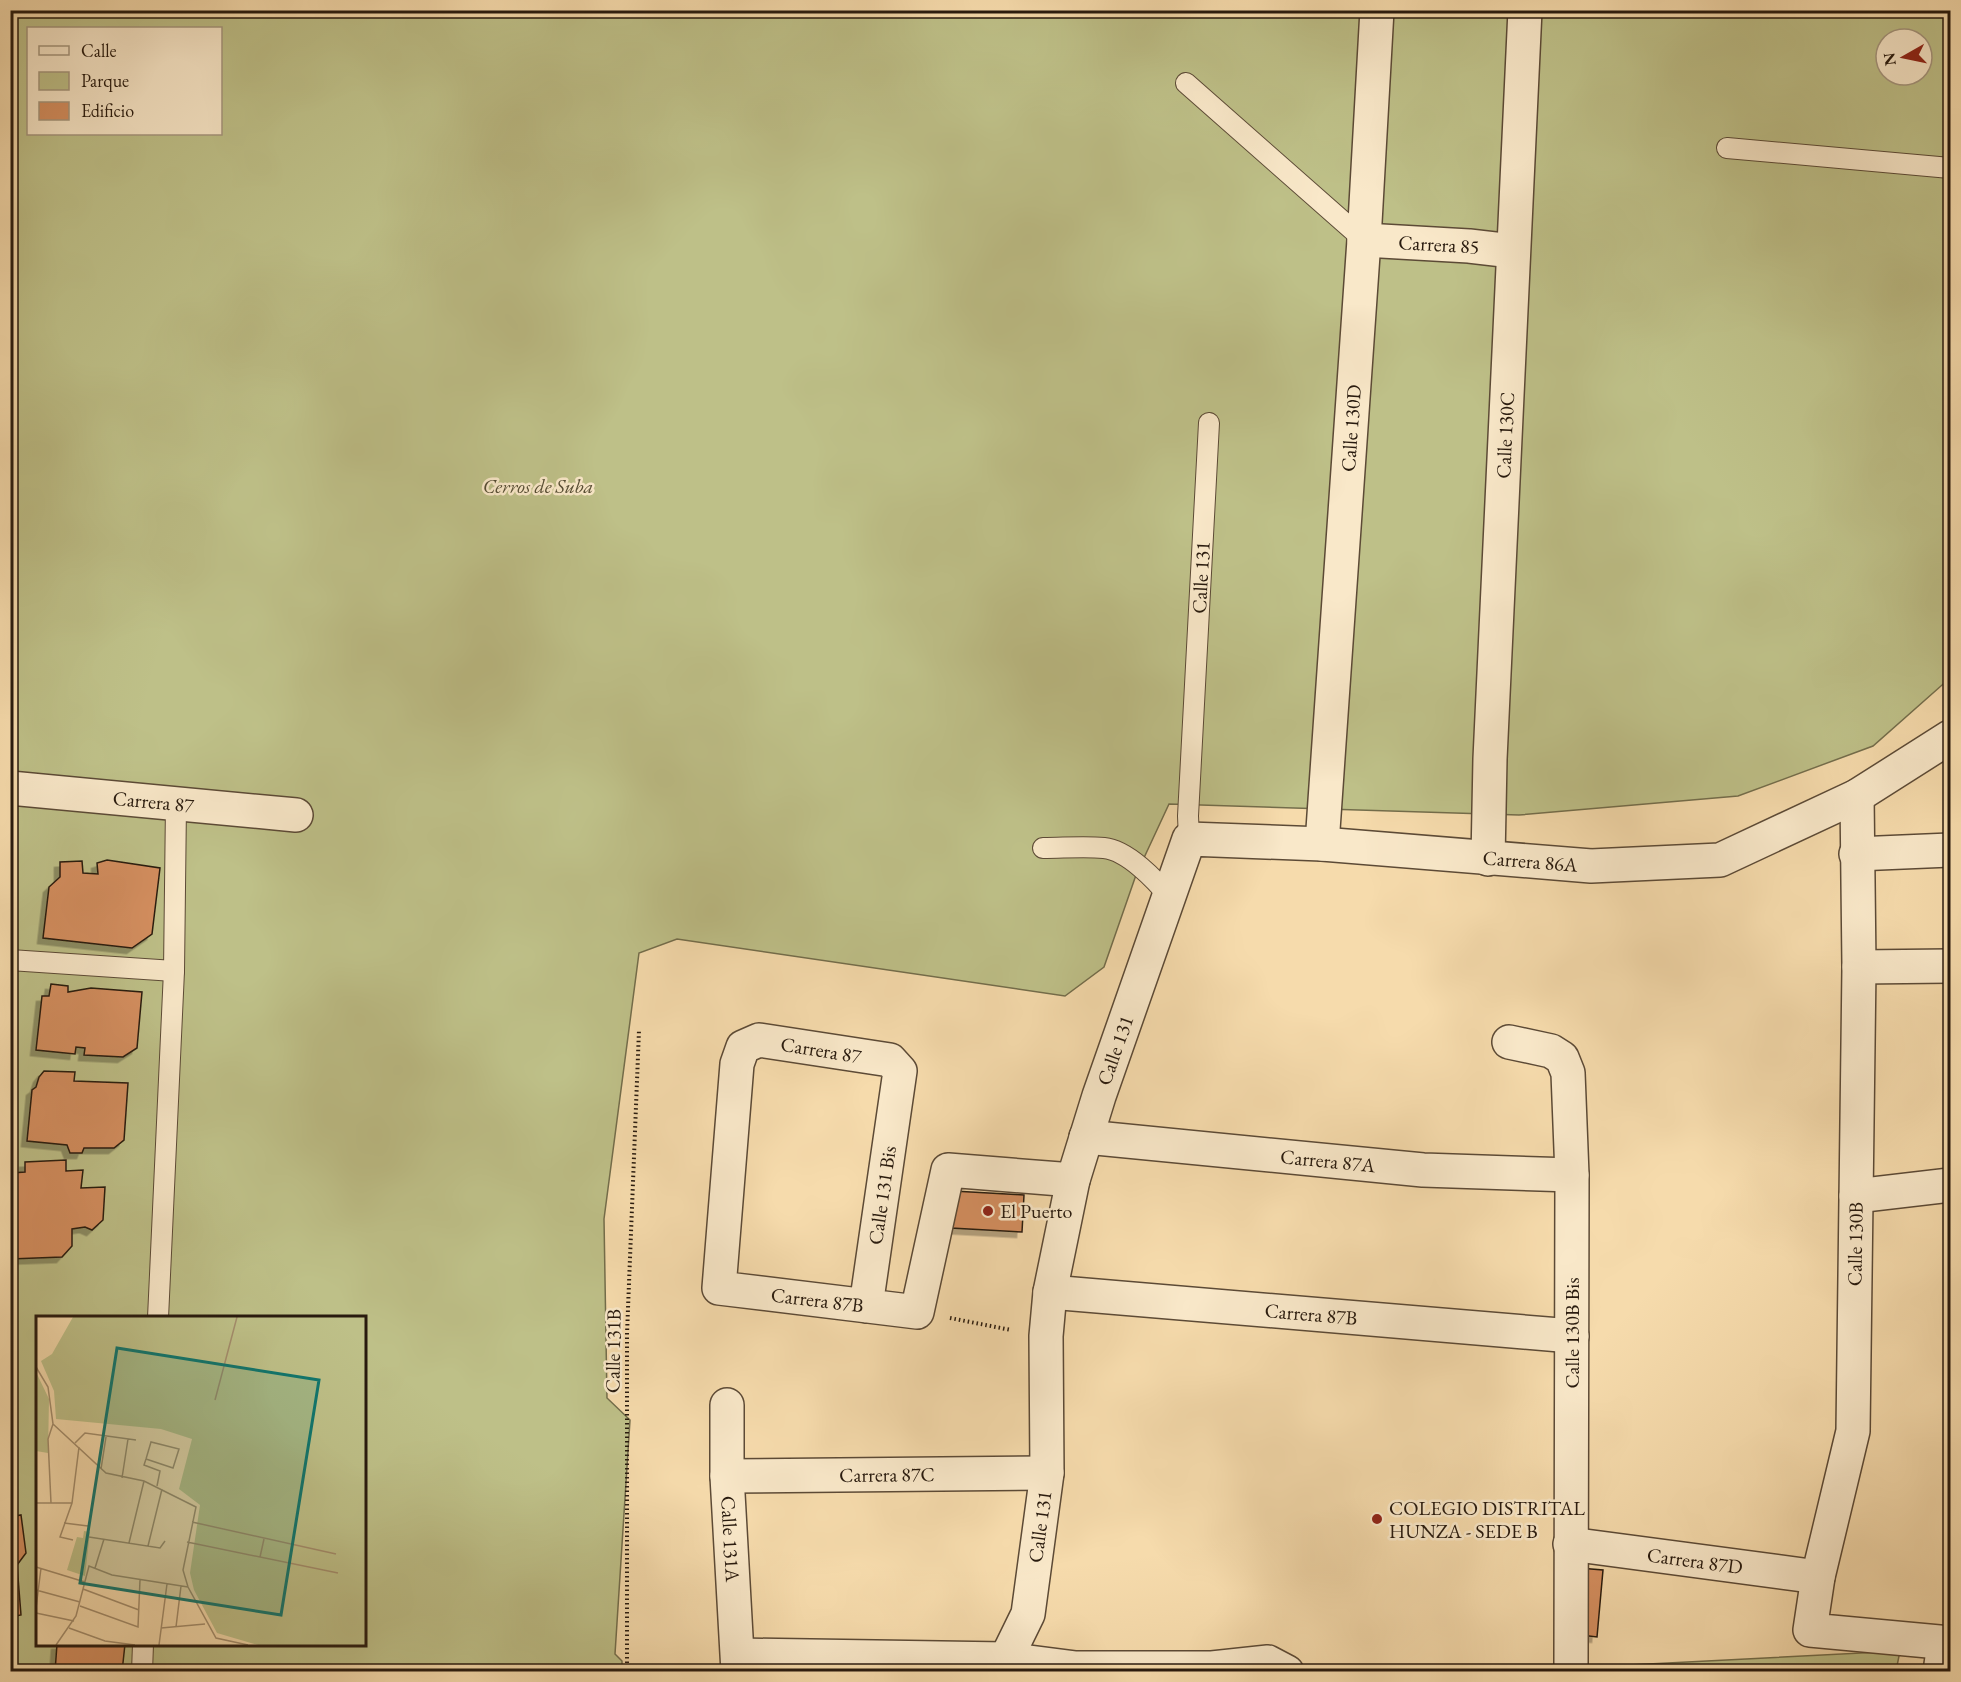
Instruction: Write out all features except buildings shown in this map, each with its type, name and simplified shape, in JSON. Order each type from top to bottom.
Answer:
[{"type":"street","name":"Calle 130D","points":[[1322,844],[1364,240],[1377,10]]},
{"type":"street","name":"Calle 130C","points":[[1488,859],[1490,747],[1525,10]]},
{"type":"street","name":"Carrera 85","points":[[1364,240],[1512,251]]},
{"type":"street","name":"Carrera 86A","points":[[1189,839],[1322,844],[1591,866],[1720,861],[1857,796],[1950,737]]},
{"type":"street","name":"Carrera 87","points":[[10,788],[296,815]]},
{"type":"street","name":"Calle 130B","points":[[1857,796],[1858,968],[1853,1431],[1818,1577],[1810,1630],[1945,1652]]},
{"type":"street","name":"Calle 131","points":[[1001,1665],[1028,1614],[1047,1473],[1046,1336],[1050,1292],[1073,1180],[1099,1096],[1189,839]]},
{"type":"street","points":[[1856,854],[1950,850]]},
{"type":"street","points":[[1858,968],[1950,966]]},
{"type":"street","name":"Carrera 87","points":[[719,1288],[737,1064],[744,1047],[759,1040],[890,1060],[900,1071],[899,1084]]},
{"type":"street","name":"Calle 130B Bis","points":[[1509,1042],[1551,1051],[1562,1059],[1568,1073],[1572,1175],[1570,1665]]},
{"type":"street","name":"Calle 131 Bis","points":[[866,1306],[899,1084]]},
{"type":"street","name":"Carrera 87A","points":[[1086,1137],[1423,1170],[1572,1175]]},
{"type":"street","points":[[917,1312],[948,1170],[1073,1180]]},
{"type":"street","points":[[1856,1197],[1950,1185]]},
{"type":"street","name":"Carrera 87B","points":[[719,1288],[917,1312]]},
{"type":"street","name":"Carrera 87B","points":[[1050,1292],[1572,1336]]},
{"type":"street","name":"Calle 131A","points":[[727,1405],[727,1476],[738,1663]]},
{"type":"street","name":"Carrera 87C","points":[[727,1476],[1047,1473]]},
{"type":"street","name":"Carrera 87D","points":[[1570,1544],[1818,1577]]},
{"type":"street","points":[[738,1663],[1212,1668],[1268,1662],[1287,1671]]},
{"type":"lane","points":[[1186,83],[1364,240]]},
{"type":"lane","points":[[1727,148],[1950,168]]},
{"type":"lane","name":"Calle 131","points":[[1189,839],[1188,816],[1209,423]]},
{"type":"lane","points":[[158,1316],[174,971],[176,804]]},
{"type":"lane","points":[[1043,848],[1105,848],[1119,852],[1157,882],[1170,898]]},
{"type":"lane","points":[[10,960],[174,971]]},
{"type":"lane","points":[[142,1671],[143,1646]]},
{"type":"path","name":"Calle 131B","points":[[627,1671],[627,1334],[639,1030]]},
{"type":"path","points":[[917,1312],[1046,1336]]},
{"type":"green space","name":"Cerros de Suba","points":[[11,11],[1950,11],[1950,678],[1873,746],[1738,796],[1519,815],[1169,804],[1136,875],[1104,967],[1065,996],[677,939],[639,953],[604,1219],[607,1398],[630,1420],[615,1654],[622,1661],[622,1671],[11,1672]]},
{"type":"green space","points":[[1900,1651],[1896,1671],[1532,1672],[1532,1670]]},
{"type":"place","name":"El Puerto","points":[[988,1211]]},
{"type":"place","name":"COLEGIO DISTRITAL HUNZA - SEDE B","points":[[1377,1519]]}]
